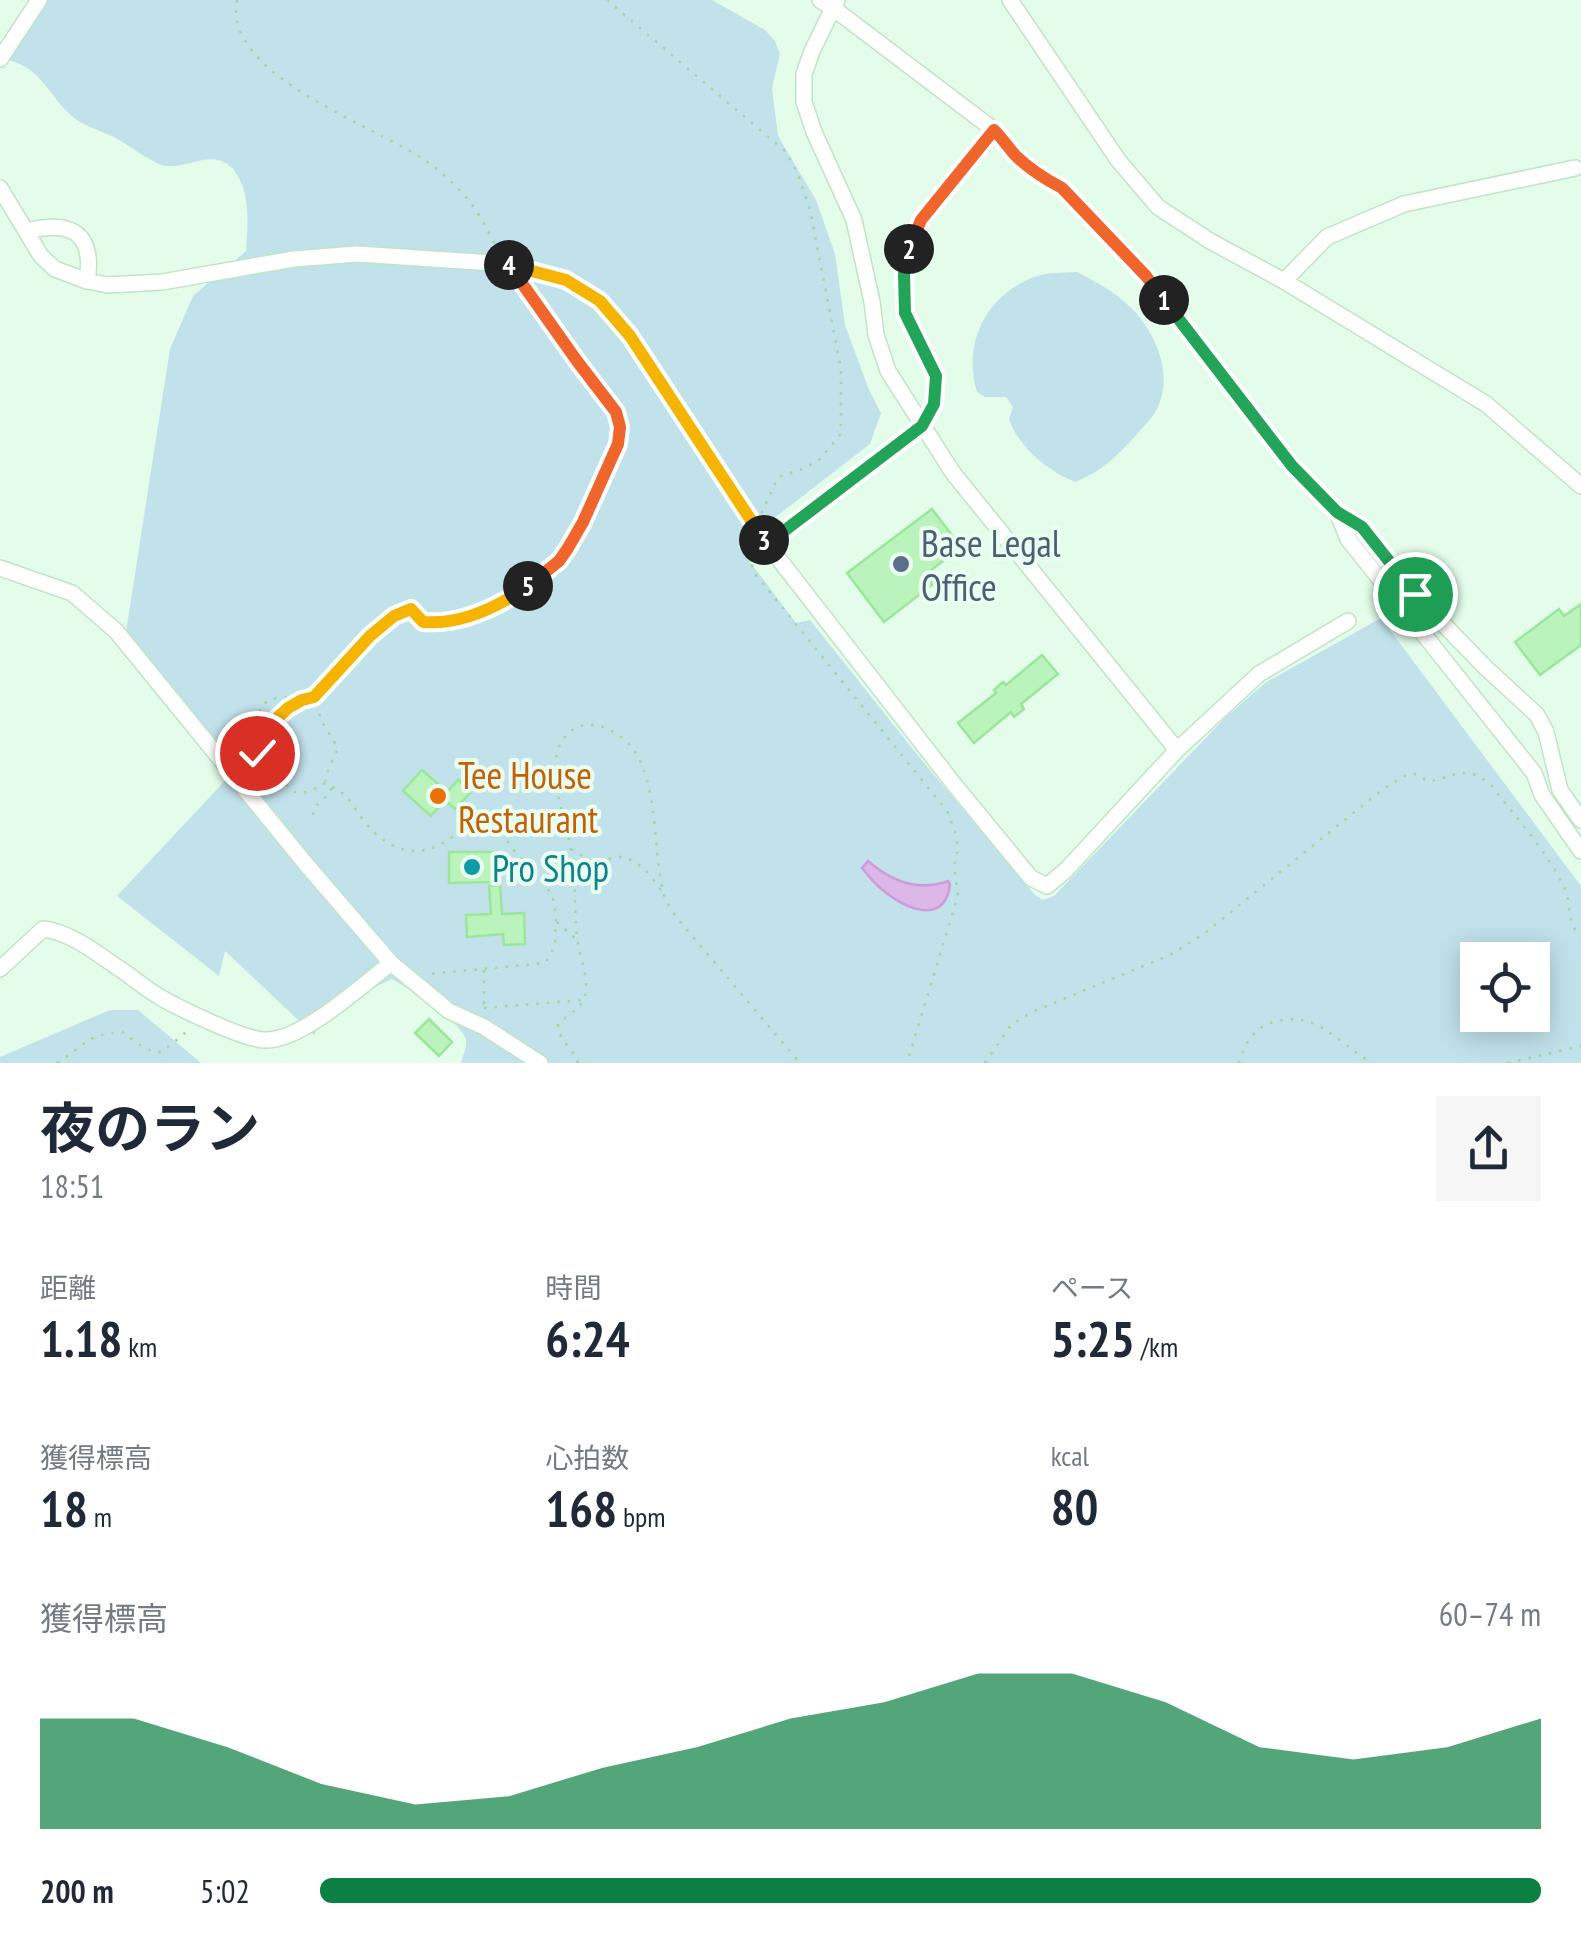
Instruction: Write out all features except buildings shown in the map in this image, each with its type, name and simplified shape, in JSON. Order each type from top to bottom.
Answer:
[{"type":"street","points":[[0,59],[39,0]]},
{"type":"street","points":[[1010,0],[1118,160],[1158,207],[1486,404],[1581,486]]},
{"type":"street","points":[[1178,750],[954,473],[888,371],[876,335],[854,220],[804,102],[804,74],[830,3],[994,130],[1044,179],[1062,188],[1146,276],[1292,466],[1337,512],[1362,527],[1415,594],[1537,715],[1564,788],[1581,852]]},
{"type":"street","points":[[767,544],[922,426],[934,404],[936,376],[905,313],[904,274],[910,243],[921,220],[994,130]]},
{"type":"street","points":[[1284,281],[1328,237],[1404,204],[1575,168]]},
{"type":"street","points":[[0,188],[41,256],[55,269],[108,285],[162,282],[294,259],[357,254],[508,264],[566,280],[600,301],[630,336],[754,527],[941,768],[1031,878],[1047,886],[1178,750],[1259,674],[1348,622]]},
{"type":"street","points":[[26,230],[58,226],[77,235],[88,256],[87,281]]},
{"type":"street","points":[[1337,512],[1348,539],[1534,773],[1542,795],[1577,830]]},
{"type":"street","points":[[0,568],[72,592],[116,631],[304,863],[391,963],[449,1010],[540,1063]]},
{"type":"street","points":[[0,969],[43,928],[59,930],[157,995],[247,1036],[267,1040],[313,1022],[391,963]]},
{"type":"path","points":[[237,0],[236,22],[242,40],[278,75],[318,103],[423,159],[452,182],[476,210],[508,264],[616,412],[620,427],[614,456],[568,548],[547,572],[508,600],[462,618],[429,623],[411,609],[405,609],[370,636],[314,697],[288,708],[260,734],[257,753],[298,793],[324,782],[338,750],[320,722],[320,691]]},
{"type":"path","points":[[607,0],[786,152],[810,210],[841,369],[840,435],[820,459],[778,477],[754,527],[747,554],[756,575],[947,811],[956,834],[954,866],[958,896],[908,1062]]},
{"type":"path","points":[[260,734],[257,720],[262,706],[272,698],[302,700]]},
{"type":"path","points":[[578,1063],[558,1035],[558,1024],[581,1005],[586,993],[577,940],[571,849],[556,786],[561,741],[572,729],[584,724],[599,726],[615,732],[634,750],[646,779],[664,895]]},
{"type":"path","points":[[985,1063],[1011,1025],[1022,1018],[1170,955],[1205,934],[1404,776],[1415,774],[1429,782],[1470,772],[1478,774],[1552,866],[1568,898],[1569,920],[1581,936]]},
{"type":"path","points":[[324,782],[343,792],[376,834],[413,853],[444,843],[480,810],[485,810],[552,894],[555,946],[545,962],[407,976]]},
{"type":"path","points":[[312,815],[331,787]]},
{"type":"path","points":[[571,849],[596,863],[620,857],[632,861],[656,881],[677,918],[800,1063]]},
{"type":"path","points":[[512,871],[530,870]]},
{"type":"path","points":[[556,921],[577,940]]},
{"type":"path","points":[[484,968],[484,1008],[584,1000]]},
{"type":"path","points":[[57,1063],[87,1040],[104,1033],[122,1032],[152,1051],[162,1052],[204,1018]]},
{"type":"path","points":[[1239,1063],[1250,1038],[1260,1028],[1301,1018],[1333,1034],[1372,1063]]},
{"type":"path","points":[[1508,1063],[1581,1046]]},
{"type":"shaded area","points":[[46,0],[712,0],[765,30],[780,54],[772,88],[778,136],[816,200],[835,254],[845,325],[881,413],[870,444],[738,546],[796,623],[810,620],[924,763],[1043,900],[1054,896],[1225,718],[1265,683],[1381,618],[1581,886],[1581,1063],[461,1063],[466,1043],[462,1032],[434,1006],[392,979],[338,1009],[314,1035],[225,951],[219,976],[117,896],[236,769],[126,632],[170,349],[193,296],[246,251],[246,197],[239,178],[225,162],[159,164],[77,120],[39,78],[8,60]]},
{"type":"shaded area","points":[[1077,272],[1111,291],[1138,316],[1159,352],[1164,378],[1159,404],[1149,421],[1108,463],[1075,482],[1055,472],[1027,449],[1009,419],[1013,407],[1006,397],[985,397],[977,392],[973,355],[983,322],[1004,294],[1037,276]]},
{"type":"shaded area","points":[[868,861],[905,883],[948,881],[947,897],[933,909],[913,908],[881,889],[862,868]]},
{"type":"shaded area","points":[[110,1010],[138,1010],[201,1063],[0,1063],[0,1057]]},
{"type":"place","name":"Base Legal Office","points":[[901,564]]},
{"type":"place","name":"Tee House Restaurant","points":[[438,796]]},
{"type":"place","name":"Pro Shop","points":[[472,867]]},
{"type":"route","points":[[257,753],[260,734],[288,708],[314,697],[350,656],[394,616],[411,609],[429,623],[488,610],[508,600],[559,561],[583,522],[618,444],[620,427],[616,412],[508,264],[566,280],[600,301],[630,336],[767,544],[922,426],[934,404],[936,376],[905,313],[904,274],[910,243],[921,220],[994,130],[1014,154],[1044,179],[1062,188],[1146,276],[1292,466],[1337,512],[1362,527],[1415,594]]}]
